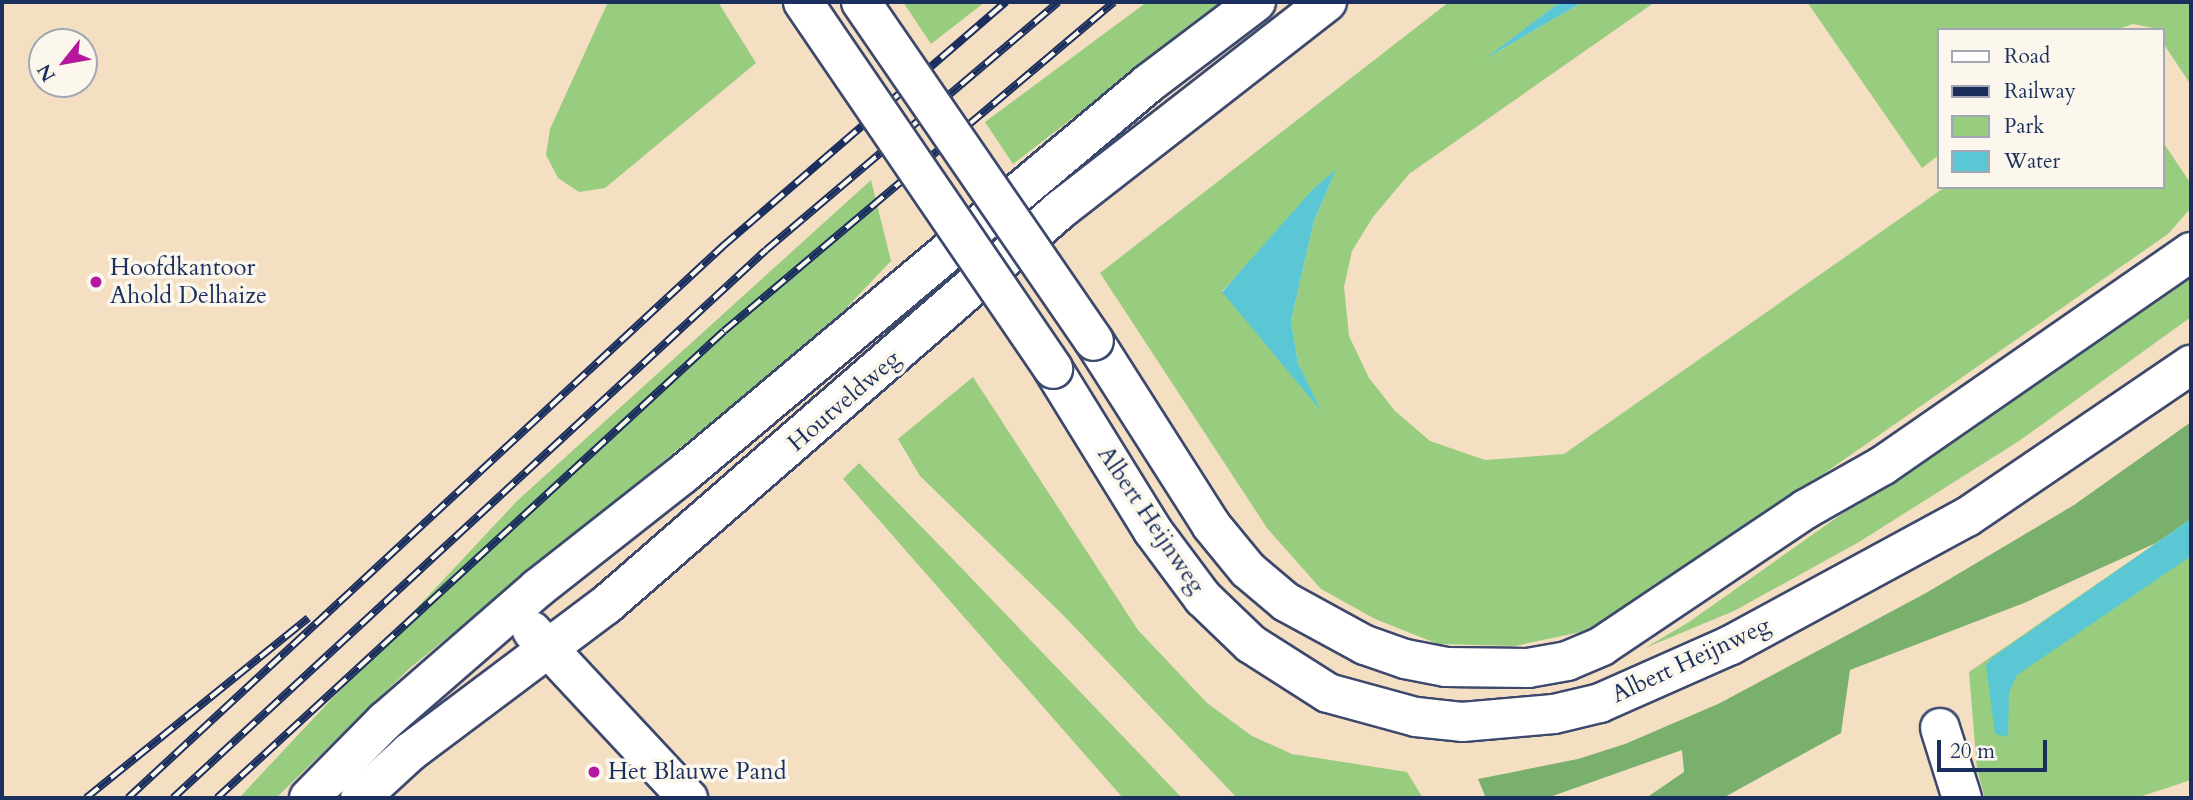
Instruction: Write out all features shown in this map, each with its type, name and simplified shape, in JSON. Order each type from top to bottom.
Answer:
[{"type":"main road","name":"Albert Heijnweg","points":[[803,2],[1053,369],[1153,531],[1203,598],[1251,644],[1328,693],[1403,714],[1462,722],[1543,715],[1600,703],[1718,651],[1967,517],[2191,365]]},
{"type":"main road","name":"Albert Heijnweg","points":[[861,2],[1094,341],[1212,525],[1248,570],[1286,602],[1365,645],[1405,659],[1446,667],[1528,668],[1567,661],[1602,646],[1806,509],[1882,466],[2191,252]]},
{"type":"main road","name":"Houtveldweg","points":[[309,798],[385,721],[513,609],[792,384],[1139,91],[1256,2]]},
{"type":"main road","name":"Houtveldweg","points":[[360,798],[410,752],[548,649],[787,451],[1060,209],[1326,2]]},
{"type":"main road","points":[[513,609],[688,798]]},
{"type":"main road","points":[[1940,728],[1962,798]]},
{"type":"green space","points":[[608,2],[718,2],[756,63],[605,188],[579,192],[558,178],[546,155],[550,129]]},
{"type":"green space","points":[[903,2],[985,2],[931,44]]},
{"type":"green space","points":[[1147,2],[1223,2],[1013,164],[985,122]]},
{"type":"green space","points":[[1449,2],[1560,2],[1492,55],[1583,2],[1655,2],[1409,174],[1373,217],[1352,251],[1344,287],[1349,336],[1369,378],[1395,411],[1430,441],[1485,460],[1564,454],[1942,189],[2165,189],[2165,145],[2191,184],[2190,209],[2168,234],[1645,598],[1590,630],[1515,646],[1438,644],[1375,619],[1321,589],[1267,528],[1100,273]],"holes":[[[1335,172],[1314,221],[1291,321],[1298,363],[1318,407],[1222,291]]]},
{"type":"green space","points":[[1807,2],[2191,2],[2191,85],[2165,46],[2165,28],[2133,24],[2121,28],[1938,28],[1938,156],[1922,168]]},
{"type":"green space","points":[[871,180],[891,261],[829,326],[410,668],[276,798],[239,798],[517,501]]},
{"type":"green space","points":[[2191,267],[2191,317],[2019,441],[1859,542],[1734,611],[1645,648],[1689,622]]},
{"type":"green space","points":[[973,377],[1138,630],[1207,703],[1252,736],[1292,754],[1407,772],[1423,798],[1237,798],[1065,617],[920,476],[898,439]]},
{"type":"green space","points":[[2191,422],[2191,519],[2156,543],[2024,603],[1850,670],[1841,733],[1723,798],[1646,798],[1684,772],[1682,750],[1547,798],[1486,798],[1478,779],[1578,759],[1625,744],[1718,704],[1926,593],[2074,505]]},
{"type":"green space","points":[[859,463],[1182,798],[1123,798],[843,479]]},
{"type":"green space","points":[[2191,519],[2191,780],[2136,798],[1985,798],[1977,769],[1969,672]]},
{"type":"water","points":[[1560,2],[1583,2],[1485,59]]},
{"type":"water","points":[[1336,170],[1314,221],[1291,321],[1298,363],[1321,411],[1222,292],[1313,189]]},
{"type":"water","points":[[2191,519],[2191,556],[2017,675],[2009,693],[2008,737],[1995,734],[1986,665],[1993,657]]},
{"type":"railway","points":[[128,798],[723,246],[1006,2]]},
{"type":"railway","points":[[173,798],[766,250],[1058,2]]},
{"type":"railway","points":[[217,798],[724,331],[1114,2]]},
{"type":"railway","points":[[86,798],[308,618]]},
{"type":"place","name":"Hoofdkantoor Ahold Delhaize","points":[[96,282]]},
{"type":"place","name":"Het Blauwe Pand","points":[[594,772]]}]
